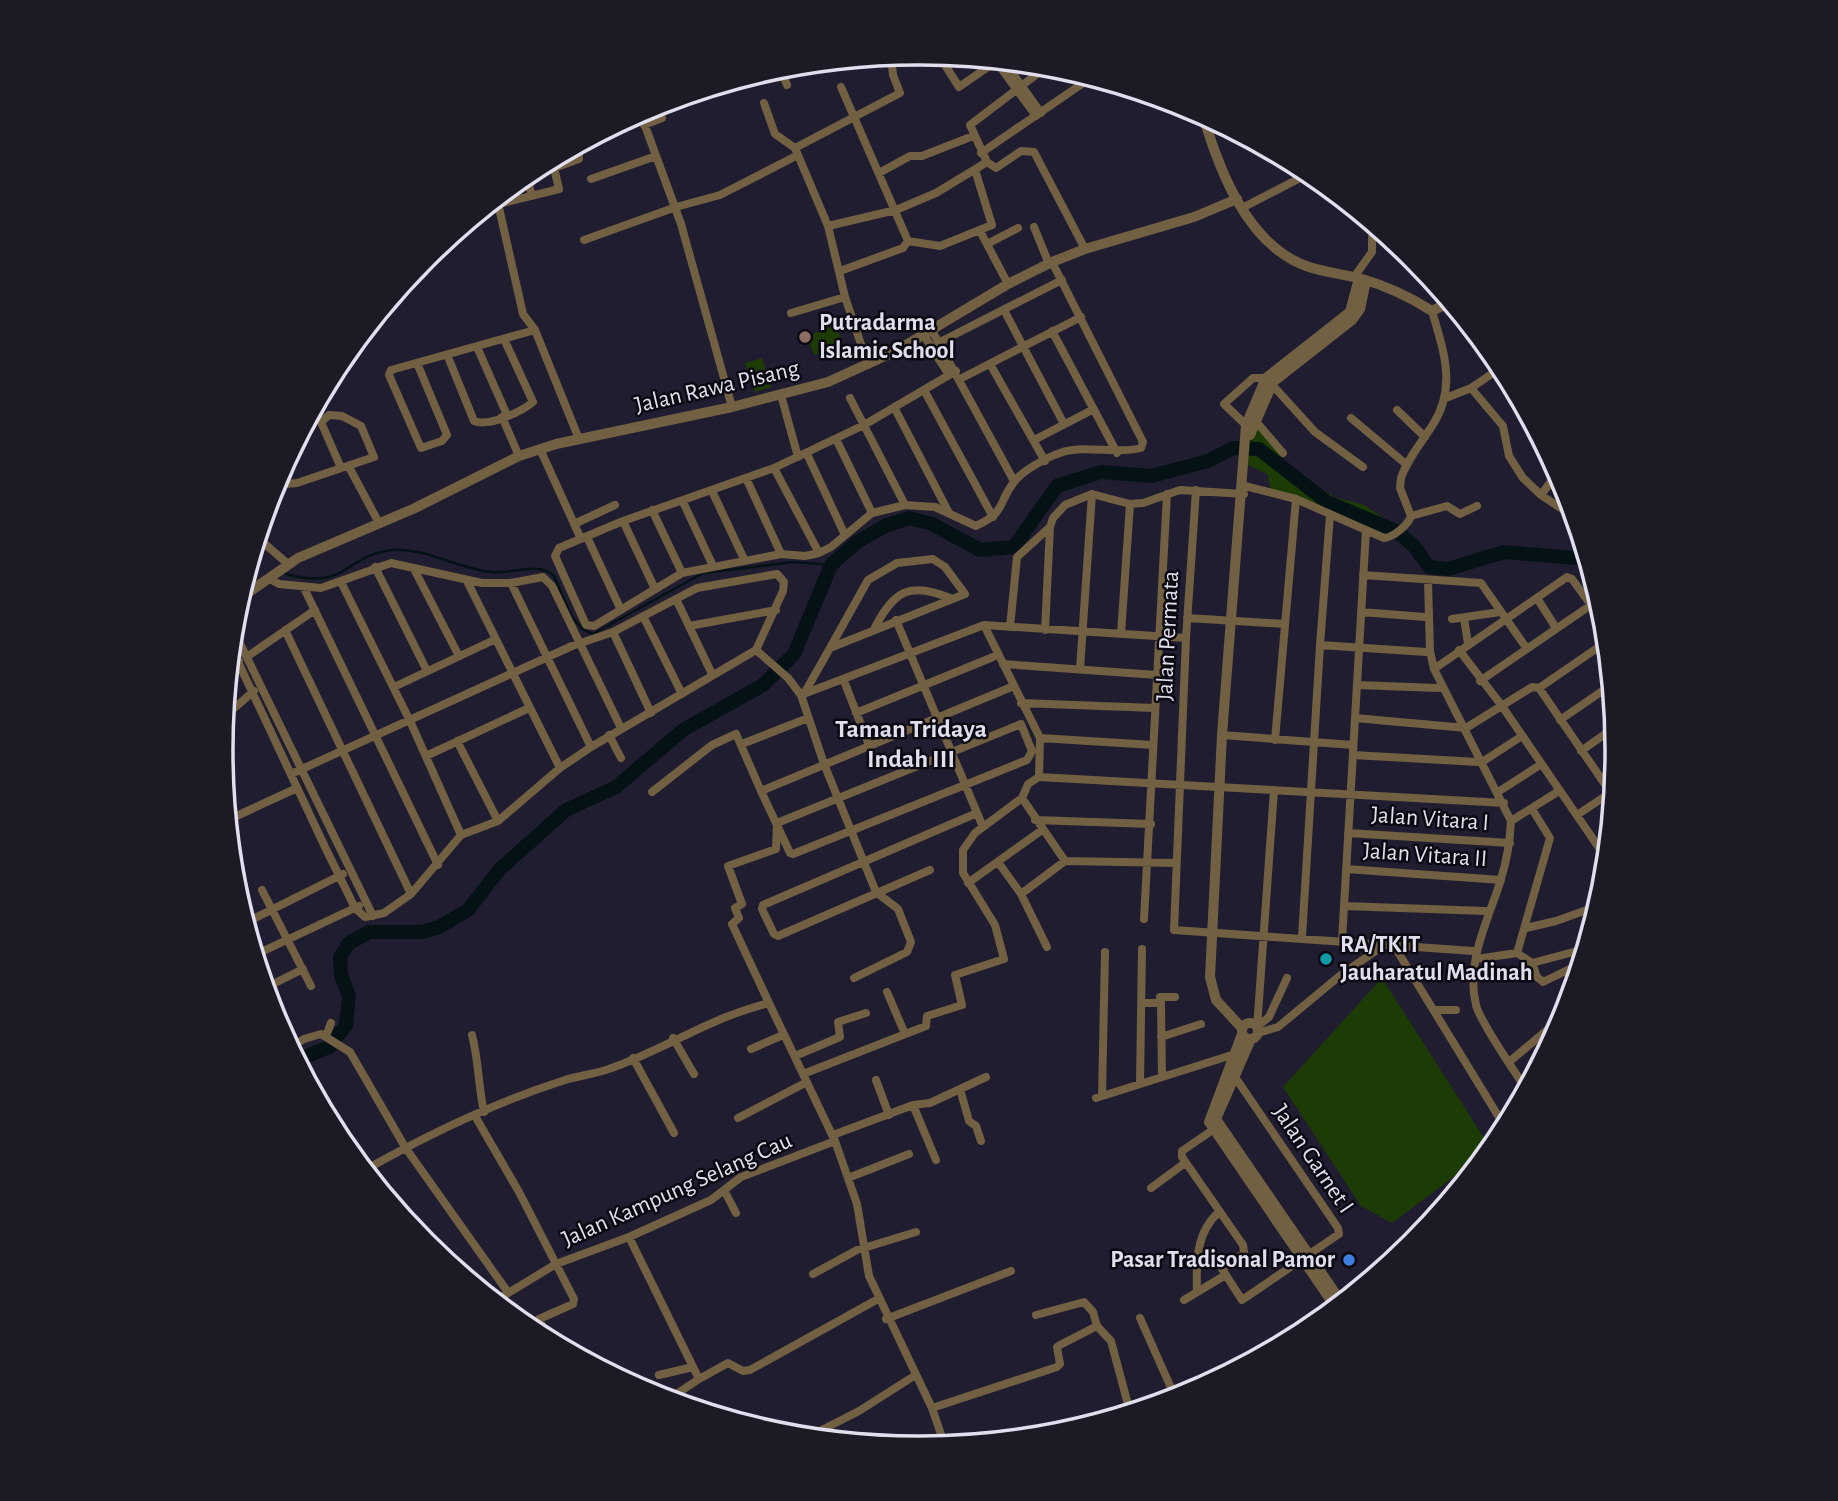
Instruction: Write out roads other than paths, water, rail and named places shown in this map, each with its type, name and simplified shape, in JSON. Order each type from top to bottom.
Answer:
[{"type":"street","points":[[584,240],[676,207],[720,195],[796,152],[853,117],[900,93],[892,66]]},
{"type":"street","points":[[946,66],[959,87],[987,69]]},
{"type":"street","points":[[1006,71],[1038,115]]},
{"type":"street","points":[[1036,75],[972,122],[970,127],[987,163],[996,168],[1021,151],[1034,152],[1085,249]]},
{"type":"street","points":[[784,78],[787,85]]},
{"type":"street","points":[[981,153],[1081,85]]},
{"type":"street","points":[[841,87],[908,241]]},
{"type":"street","points":[[764,103],[775,134],[796,152],[828,226],[845,297],[867,365]]},
{"type":"street","points":[[662,118],[644,125],[676,207],[732,407]]},
{"type":"street","points":[[1207,128],[1214,151],[1239,204],[1282,254],[1308,267],[1360,279],[1432,311]]},
{"type":"street","points":[[879,173],[910,156],[922,156],[973,136]]},
{"type":"street","points":[[591,179],[656,156]]},
{"type":"street","points":[[828,226],[896,210],[936,193],[987,163]]},
{"type":"street","points":[[512,199],[559,189],[554,170]]},
{"type":"street","points":[[908,241],[940,246],[980,231],[993,222],[975,170]]},
{"type":"street","points":[[1239,204],[1297,178]]},
{"type":"street","points":[[529,187],[531,196]]},
{"type":"street","name":"Jalan Rawa Pisang","points":[[253,590],[288,564],[519,456],[579,439],[732,407],[828,382],[867,365],[1008,284],[1051,263],[1085,249],[1239,204]]},
{"type":"street","points":[[500,208],[523,314],[535,330],[579,439]]},
{"type":"street","points":[[1034,227],[1081,317],[1143,442],[1139,449],[1117,453],[1072,451],[1045,461],[1014,481],[1001,510],[976,526],[935,507],[905,505],[872,513],[819,553],[744,559],[682,573],[594,626],[586,625],[555,556],[559,548],[652,510],[683,502],[774,468],[864,425],[924,390],[955,375],[990,364],[1081,317]]},
{"type":"street","points":[[987,244],[1018,228]]},
{"type":"street","points":[[980,231],[1008,284]]},
{"type":"street","points":[[1251,1031],[1227,1008],[1215,988],[1224,736],[1249,426],[1269,380],[1347,325],[1357,307],[1360,279],[1371,254],[1373,236]]},
{"type":"street","points":[[840,271],[903,248],[908,241]]},
{"type":"street","points":[[940,342],[1062,280]]},
{"type":"street","points":[[791,313],[845,297]]},
{"type":"street","points":[[1432,311],[1442,306]]},
{"type":"street","points":[[1004,310],[1064,424]]},
{"type":"street","points":[[1411,516],[1400,488],[1407,465],[1446,398],[1446,360],[1432,311]]},
{"type":"street","points":[[417,363],[447,435],[442,441],[421,448],[389,375],[391,370],[417,363],[448,357],[535,330]]},
{"type":"street","points":[[1052,331],[1117,453]]},
{"type":"street","points":[[927,332],[940,342],[955,375]]},
{"type":"street","points":[[927,332],[955,375],[1014,481]]},
{"type":"street","points":[[448,357],[474,421],[482,423],[505,416],[534,402],[505,339]]},
{"type":"street","points":[[477,347],[519,456]]},
{"type":"street","points":[[990,364],[1045,461]]},
{"type":"street","points":[[1446,398],[1471,388],[1492,374]]},
{"type":"street","points":[[1283,453],[1224,404],[1253,379],[1269,380],[1315,432],[1363,467]]},
{"type":"street","points":[[1471,388],[1505,430],[1511,461],[1541,495],[1560,508]]},
{"type":"street","points":[[924,390],[993,517]]},
{"type":"street","points":[[781,395],[803,455],[845,535]]},
{"type":"street","points":[[850,398],[905,505]]},
{"type":"street","points":[[894,407],[949,513]]},
{"type":"street","points":[[1034,440],[1094,409]]},
{"type":"street","points":[[1397,410],[1425,437]]},
{"type":"street","points":[[287,484],[297,483],[345,468],[374,457],[362,426],[342,416],[324,416],[321,422],[345,468],[379,523]]},
{"type":"street","points":[[1351,418],[1407,465]]},
{"type":"street","points":[[836,439],[872,513]]},
{"type":"street","points":[[540,449],[574,524],[621,610]]},
{"type":"street","points":[[774,468],[819,553]]},
{"type":"street","points":[[746,478],[781,554]]},
{"type":"street","points":[[1541,495],[1550,482]]},
{"type":"street","points":[[1045,630],[1050,527],[1053,518],[1065,505],[1092,494],[1130,504],[1143,503],[1167,494],[1196,490],[1243,490],[1296,499],[1381,537],[1392,536],[1406,525],[1411,516],[1447,506],[1460,514],[1478,506]]},
{"type":"street","name":"Jalan Permata","points":[[1196,490],[1172,926],[1177,932],[1216,933]]},
{"type":"street","points":[[712,491],[744,559]]},
{"type":"street","points":[[1080,669],[1092,494]]},
{"type":"street","points":[[1144,919],[1167,494]]},
{"type":"street","points":[[1275,740],[1296,499]]},
{"type":"street","points":[[683,502],[713,566]]},
{"type":"street","points":[[1121,634],[1130,504]]},
{"type":"street","points":[[574,524],[615,505]]},
{"type":"street","points":[[652,510],[682,573]]},
{"type":"street","points":[[1302,937],[1330,515]]},
{"type":"street","points":[[623,521],[655,589]]},
{"type":"street","points":[[1010,627],[1017,557],[1050,527]]},
{"type":"street","points":[[1342,941],[1366,530]]},
{"type":"street","points":[[266,545],[288,564]]},
{"type":"street","points":[[803,693],[868,580],[897,563],[933,558],[945,567],[965,594],[830,649]]},
{"type":"street","points":[[270,579],[304,588],[321,589],[391,563],[467,581],[512,583],[538,575],[546,579],[621,728]]},
{"type":"street","points":[[375,567],[427,671]]},
{"type":"street","points":[[414,569],[458,656]]},
{"type":"street","points":[[241,651],[254,691],[297,788],[355,908],[365,917],[373,916],[384,913],[411,894],[461,835],[498,821],[560,768],[591,747],[756,650],[776,610],[784,582],[777,574],[697,588],[613,632],[580,643],[345,752],[291,774]]},
{"type":"street","points":[[1363,575],[1428,582],[1481,583],[1527,649]]},
{"type":"street","points":[[1434,669],[1502,616],[1569,577],[1588,601]]},
{"type":"street","points":[[467,581],[560,768]]},
{"type":"street","points":[[341,582],[411,721],[461,835]]},
{"type":"street","points":[[1428,582],[1430,651],[1434,669],[1511,821],[1510,843],[1501,880],[1474,955],[1476,1006],[1520,1080]]},
{"type":"street","points":[[512,583],[591,747]]},
{"type":"street","points":[[304,588],[438,864]]},
{"type":"street","points":[[874,629],[887,605],[906,591],[927,588],[950,598]]},
{"type":"street","points":[[1537,597],[1556,628]]},
{"type":"street","points":[[676,599],[712,674]]},
{"type":"street","points":[[1480,681],[1589,606]]},
{"type":"street","points":[[239,661],[315,610]]},
{"type":"street","points":[[689,626],[776,610]]},
{"type":"street","points":[[1361,612],[1425,617]]},
{"type":"street","points":[[643,616],[682,694]]},
{"type":"street","points":[[1452,619],[1502,616]]},
{"type":"street","points":[[1187,618],[1285,624]]},
{"type":"street","points":[[1464,618],[1468,644]]},
{"type":"street","points":[[896,620],[983,827]]},
{"type":"street","points":[[803,693],[813,693],[984,625],[1186,638]]},
{"type":"street","points":[[984,625],[1040,738],[1039,777]]},
{"type":"street","points":[[285,630],[411,894]]},
{"type":"street","points":[[613,632],[651,713]]},
{"type":"street","points":[[394,687],[496,639]]},
{"type":"street","points":[[1320,645],[1426,652]]},
{"type":"street","points":[[1355,718],[1464,728],[1532,687],[1539,688],[1597,648]]},
{"type":"street","points":[[756,650],[803,693],[808,718],[824,764],[876,892],[898,909],[906,926],[911,946],[907,952],[854,978]]},
{"type":"street","points":[[1459,650],[1480,681],[1502,706],[1598,846]]},
{"type":"street","points":[[240,655],[301,770],[373,916]]},
{"type":"street","points":[[856,713],[993,657]]},
{"type":"street","points":[[1003,664],[1157,675]]},
{"type":"street","points":[[844,681],[869,746]]},
{"type":"street","points":[[1357,685],[1438,688]]},
{"type":"street","points":[[761,791],[1009,688]]},
{"type":"street","points":[[1539,688],[1604,783]]},
{"type":"street","points":[[235,708],[254,691]]},
{"type":"street","points":[[1560,720],[1602,691]]},
{"type":"street","points":[[1021,702],[1156,708]]},
{"type":"street","points":[[426,756],[529,708]]},
{"type":"street","points":[[743,744],[808,718]]},
{"type":"street","points":[[652,792],[712,745],[736,734],[743,744],[761,791],[791,854],[1030,758],[1032,751],[1021,724],[777,824]]},
{"type":"street","points":[[1581,751],[1604,735]]},
{"type":"street","points":[[610,736],[621,758]]},
{"type":"street","points":[[1224,736],[1353,745]]},
{"type":"street","points":[[1353,755],[1480,762],[1522,736]]},
{"type":"street","points":[[1040,738],[1153,745]]},
{"type":"street","points":[[457,741],[498,821]]},
{"type":"street","points":[[1498,792],[1540,765]]},
{"type":"street","points":[[738,1118],[805,1078],[926,1026],[927,1016],[962,1004],[955,975],[1004,959],[995,925],[963,873],[963,850],[975,833],[1021,798],[1028,784],[1039,777],[1504,803]]},
{"type":"street","points":[[237,816],[297,788]]},
{"type":"street","points":[[1216,1128],[1216,1119],[1235,1077],[1251,1031],[1265,934],[1274,790]]},
{"type":"street","points":[[1511,821],[1559,791]]},
{"type":"street","points":[[1021,798],[1065,861]]},
{"type":"street","points":[[1577,815],[1603,799]]},
{"type":"street","points":[[1517,953],[1550,838],[1532,809]]},
{"type":"street","points":[[930,870],[778,936],[774,934],[762,906],[977,813]]},
{"type":"street","points":[[1035,820],[1151,824]]},
{"type":"street","points":[[777,824],[776,849],[730,864],[727,869],[742,904],[735,907],[739,918],[732,924],[834,1138],[857,1205],[863,1248],[878,1299],[932,1408],[941,1436]]},
{"type":"street","points":[[968,883],[1042,830]]},
{"type":"street","name":"Jalan Vitara I","points":[[1348,832],[1510,843]]},
{"type":"street","points":[[1021,894],[1065,861],[1176,863]]},
{"type":"street","points":[[998,862],[1021,894],[1047,947]]},
{"type":"street","name":"Jalan Vitara II","points":[[1346,869],[1501,880]]},
{"type":"street","points":[[255,919],[349,870]]},
{"type":"street","points":[[262,890],[311,986]]},
{"type":"street","points":[[264,951],[365,904]]},
{"type":"street","points":[[1344,906],[1485,911]]},
{"type":"street","points":[[1526,928],[1585,911]]},
{"type":"street","points":[[1216,933],[1265,934],[1389,944],[1474,955],[1517,953],[1532,963],[1537,977],[1547,982],[1568,970]]},
{"type":"street","points":[[1251,1031],[1278,1027],[1342,974],[1389,944]]},
{"type":"street","points":[[1389,944],[1434,1010],[1498,1116]]},
{"type":"street","points":[[1140,1084],[1142,949]]},
{"type":"street","points":[[1105,952],[1099,1097],[1235,1054]]},
{"type":"street","points":[[1532,963],[1574,952]]},
{"type":"street","points":[[274,983],[303,969]]},
{"type":"street","points":[[1287,978],[1269,1017],[1251,1031],[1235,1054],[1208,1118],[1333,1297]]},
{"type":"street","points":[[887,992],[905,1034]]},
{"type":"street","points":[[1161,1077],[1160,997],[1175,998]]},
{"type":"street","points":[[373,1165],[405,1147],[553,1084],[606,1070],[704,1024],[769,1003]]},
{"type":"street","points":[[1142,1003],[1161,1003]]},
{"type":"street","points":[[1434,1010],[1456,1010]]},
{"type":"street","points":[[794,1056],[839,1037],[838,1022],[841,1019],[866,1013]]},
{"type":"street","points":[[327,1037],[331,1023]]},
{"type":"street","points":[[1161,1037],[1201,1024]]},
{"type":"street","points":[[1509,1062],[1544,1033]]},
{"type":"street","points":[[299,1043],[314,1035],[327,1037],[343,1046],[354,1057],[405,1147],[508,1291]]},
{"type":"street","points":[[472,1035],[480,1066],[477,1083],[480,1114],[574,1303],[542,1324]]},
{"type":"street","points":[[751,1049],[783,1035]]},
{"type":"street","points":[[673,1038],[694,1074]]},
{"type":"street","points":[[633,1058],[674,1133]]},
{"type":"street","name":"Jalan Kampung Selang Cau","points":[[502,1295],[556,1264],[629,1237],[711,1200],[741,1177],[913,1105],[930,1103],[986,1077]]},
{"type":"street","name":"Jalan Garnet I","points":[[1224,1276],[1242,1300],[1337,1237],[1338,1228],[1235,1077]]},
{"type":"street","points":[[876,1080],[888,1115]]},
{"type":"street","points":[[960,1089],[969,1121],[976,1126],[981,1141]]},
{"type":"street","points":[[913,1105],[936,1160]]},
{"type":"street","points":[[1184,1300],[1224,1276],[1223,1266],[1244,1249],[1185,1163],[1182,1151],[1216,1128]]},
{"type":"street","points":[[848,1178],[909,1154]]},
{"type":"street","points":[[1151,1188],[1185,1163]]},
{"type":"street","points":[[724,1190],[736,1213]]},
{"type":"street","points":[[1197,1292],[1198,1257],[1204,1227],[1219,1212]]},
{"type":"street","points":[[813,1274],[863,1248],[916,1232]]},
{"type":"street","points":[[629,1237],[699,1379]]},
{"type":"street","points":[[886,1318],[1011,1271]]},
{"type":"street","points":[[679,1392],[728,1363],[743,1371],[750,1370],[878,1299]]},
{"type":"street","points":[[1036,1315],[1084,1302],[1093,1312],[1097,1325],[1110,1338],[1128,1403]]},
{"type":"street","points":[[1140,1318],[1171,1388]]},
{"type":"street","points":[[932,1408],[1057,1367],[1061,1361],[1057,1347],[1097,1325]]},
{"type":"street","points":[[659,1375],[693,1367]]},
{"type":"street","points":[[823,1429],[859,1411],[914,1376]]},
{"type":"waterway","points":[[305,1057],[329,1047],[346,1025],[349,996],[341,975],[340,957],[349,943],[369,932],[422,932],[439,927],[468,910],[500,869],[566,810],[616,787],[683,730],[763,685],[794,654],[831,565],[857,542],[885,526],[909,518],[932,524],[980,550],[1014,547],[1057,486],[1101,472],[1151,476],[1208,461],[1233,448],[1259,449],[1327,502],[1396,531],[1414,546],[1429,567],[1448,569],[1504,552],[1576,558]]},
{"type":"waterway","points":[[286,574],[322,578],[344,571],[376,553],[392,550],[417,552],[491,572],[539,569],[553,575],[573,618],[578,625],[593,634],[703,573],[794,562],[831,565]]},
{"type":"place","name":"Putradarma Islamic School","points":[[805,337]]},
{"type":"place","name":"RA/TKIT Jauharatul Madinah","points":[[1326,959]]},
{"type":"place","name":"Pasar Tradisonal Pamor","points":[[1349,1260]]},
{"type":"district","name":"Taman Tridaya Indah III","points":[[911,744]]}]
